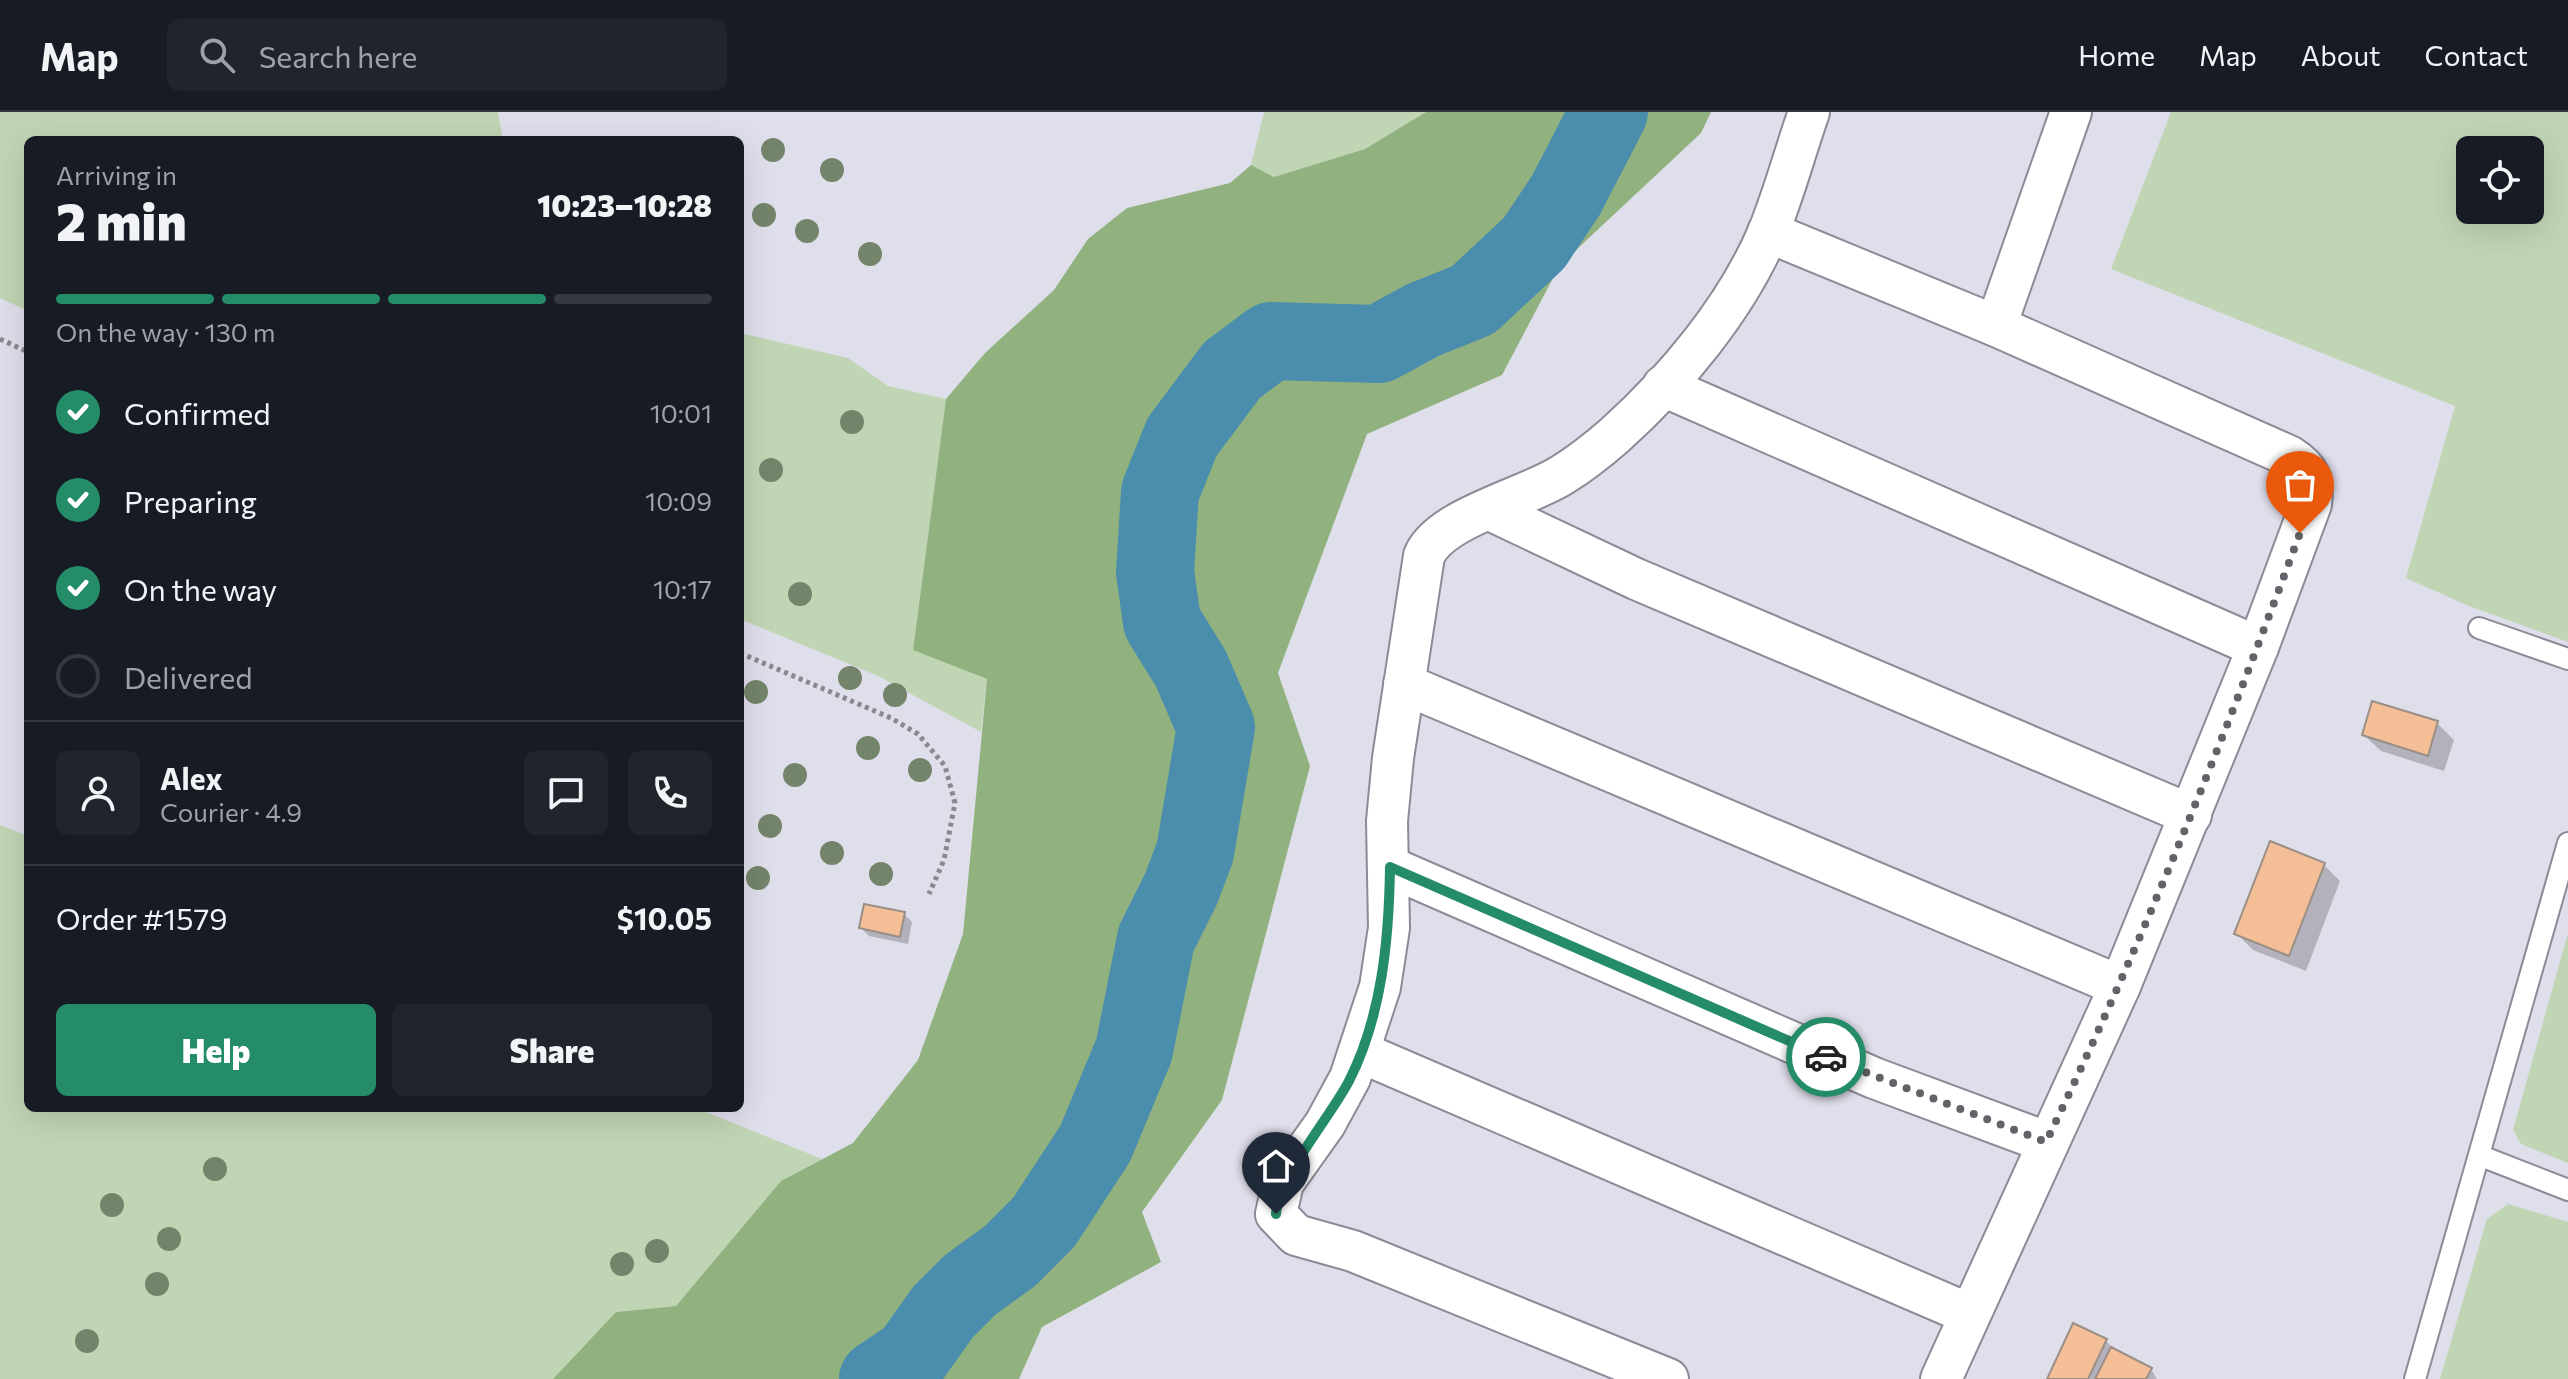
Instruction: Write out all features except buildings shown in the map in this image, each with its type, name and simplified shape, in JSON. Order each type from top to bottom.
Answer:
[{"type":"street","points":[[1668,1379],[1353,1251],[1296,1235],[1276,1214],[1283,1183],[1325,1124],[1360,1052],[1380,987],[1389,928],[1387,821],[1404,684],[1424,556],[1430,543],[1449,527],[1562,475],[1614,435],[1663,386],[1745,278],[1768,232],[1809,112]]},
{"type":"street","points":[[1996,326],[2071,112]]},
{"type":"street","points":[[1768,232],[1996,326],[2289,456],[2311,475],[2311,504],[2191,815],[2120,986],[2046,1142],[1941,1379]]},
{"type":"street","points":[[1663,386],[2258,647]]},
{"type":"street","points":[[1490,510],[1651,586],[2191,815]]},
{"type":"street","points":[[1404,684],[2120,986]]},
{"type":"street","points":[[1390,867],[1874,1078],[2046,1142]]},
{"type":"street","points":[[1360,1052],[1969,1314]]},
{"type":"lane","points":[[2479,628],[2568,659]]},
{"type":"lane","points":[[2415,1379],[2568,843]]},
{"type":"lane","points":[[2481,1156],[2568,1190]]},
{"type":"path","points":[[0,339],[24,350]]},
{"type":"path","points":[[744,655],[891,718],[918,734],[945,766],[955,803],[944,860],[929,894]]},
{"type":"green space","points":[[0,112],[498,112],[502,136],[24,136],[24,309],[0,298]]},
{"type":"green space","points":[[1264,112],[1426,112],[1365,149],[1274,177],[1251,165]]},
{"type":"green space","points":[[1426,112],[1711,112],[1701,133],[1560,265],[1502,375],[1367,434],[1278,673],[1310,766],[1222,1100],[1142,1212],[1161,1262],[1042,1327],[1019,1379],[553,1379],[616,1312],[676,1306],[781,1181],[853,1143],[918,1060],[963,934],[987,679],[913,650],[946,399],[985,353],[1054,290],[1088,239],[1127,208],[1230,183],[1251,165],[1274,177],[1365,149]]},
{"type":"green space","points":[[2171,112],[2568,112],[2568,642],[2469,606],[2406,578],[2455,406],[2111,269]]},
{"type":"green space","points":[[744,334],[848,358],[888,386],[946,399],[913,649],[987,679],[981,732],[878,676],[744,621]]},
{"type":"green space","points":[[0,825],[24,834],[24,1112],[706,1112],[822,1159],[781,1181],[676,1306],[616,1312],[553,1379],[0,1379]]},
{"type":"green space","points":[[2568,933],[2568,1163],[2521,1144],[2513,1130]]},
{"type":"green space","points":[[2508,1204],[2568,1222],[2568,1379],[2440,1379],[2487,1219]]},
{"type":"waterway","points":[[878,1379],[911,1357],[943,1312],[970,1285],[1010,1256],[1044,1222],[1095,1144],[1134,1050],[1156,939],[1195,852],[1216,727],[1191,669],[1162,622],[1155,572],[1160,492],[1182,437],[1232,370],[1271,341],[1379,344],[1423,320],[1473,300],[1534,243],[1566,195],[1609,112]]},
{"type":"way so far","points":[[1826,1057],[2046,1142],[2120,986],[2258,647],[2300,533]]},
{"type":"route","points":[[1276,1214],[1283,1183],[1325,1124],[1360,1052],[1380,987],[1389,928],[1390,867],[1652,984],[1826,1057]]}]
